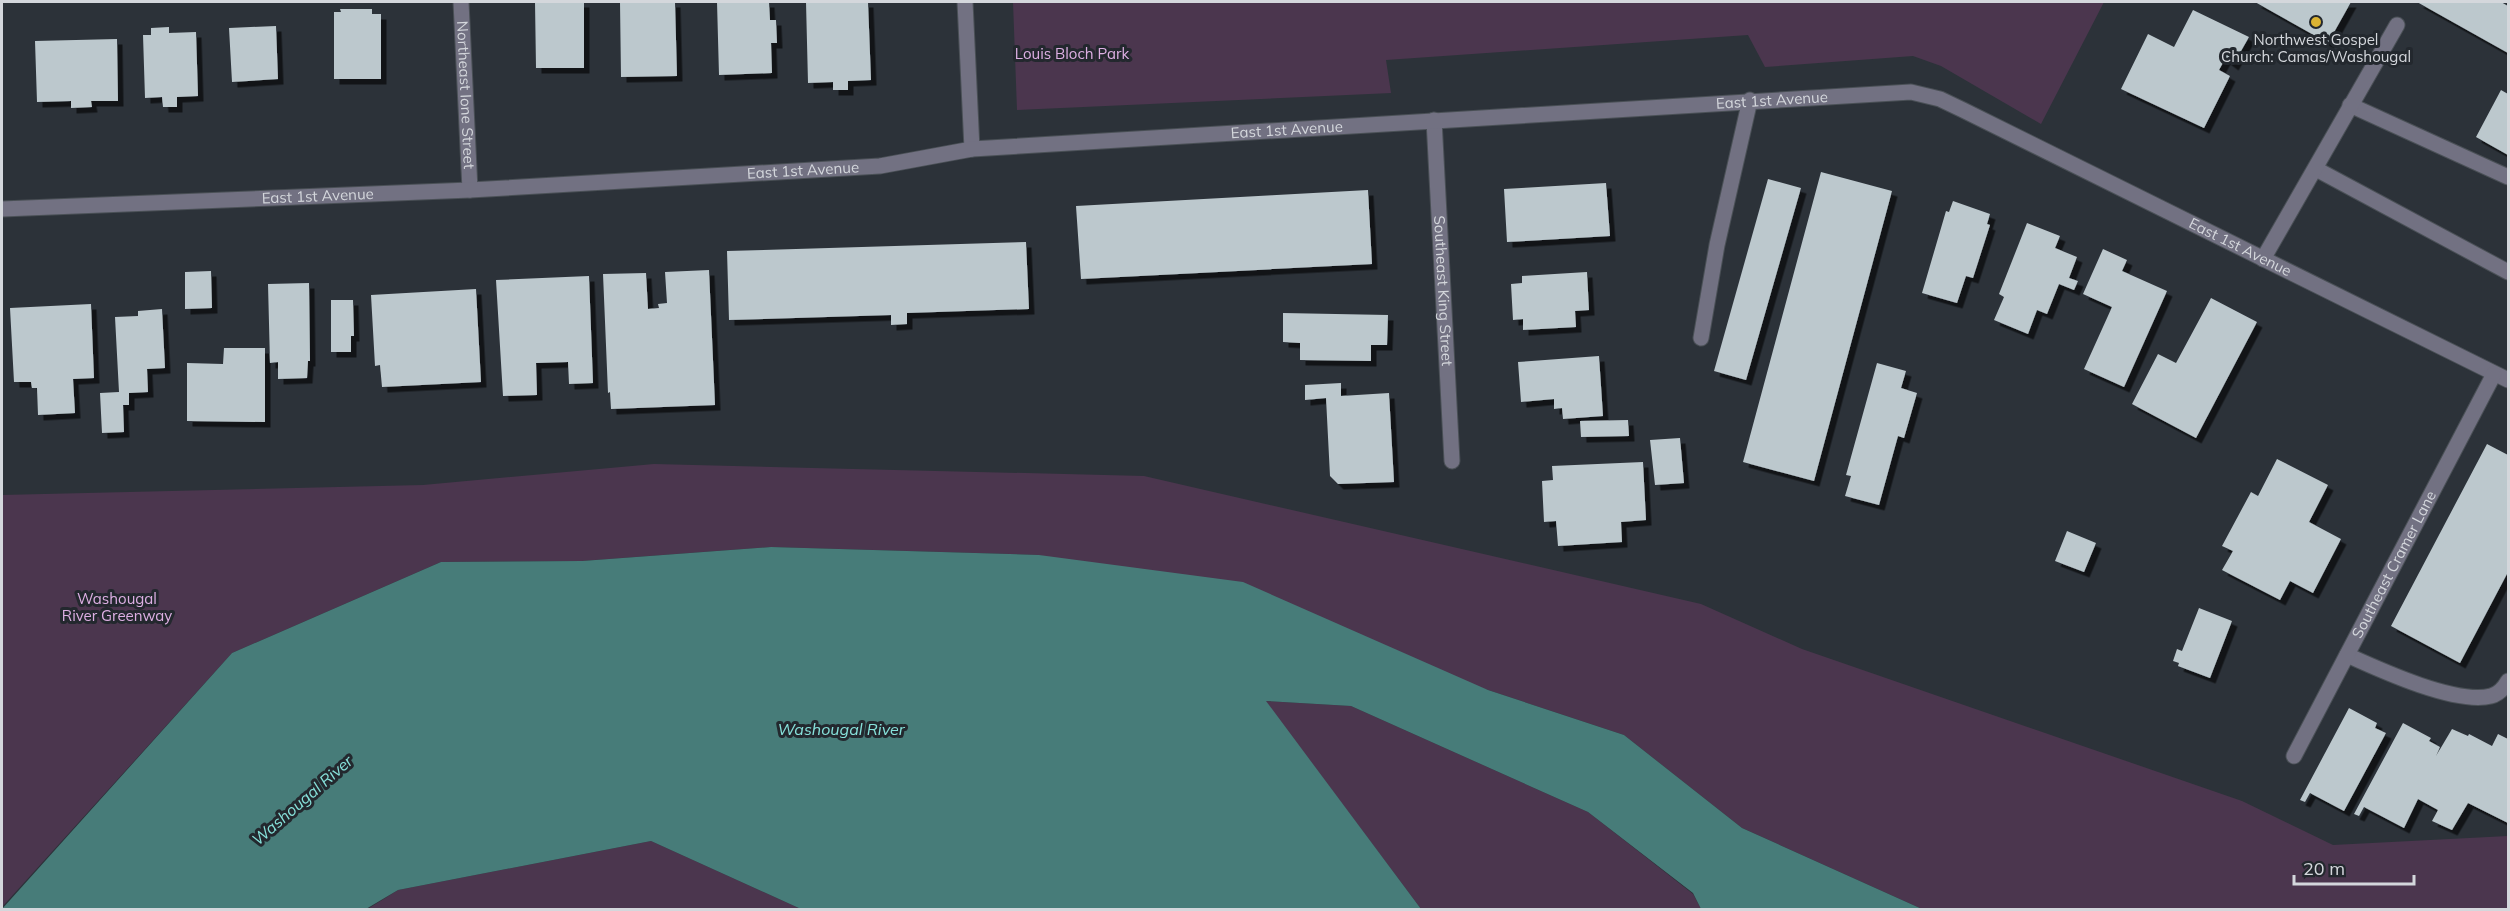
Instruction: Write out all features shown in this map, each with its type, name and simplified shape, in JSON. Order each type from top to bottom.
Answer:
[{"type":"street","name":"Northeast Ione Street","points":[[461,2],[470,190]]},
{"type":"street","points":[[965,2],[972,149]]},
{"type":"street","points":[[2263,259],[2397,25]]},
{"type":"street","name":"East 1st Avenue","points":[[2,209],[470,190],[880,166],[972,149],[1911,92],[1940,99],[2501,377]]},
{"type":"street","points":[[1701,338],[1717,245],[1750,100]]},
{"type":"street","points":[[2350,105],[2508,177]]},
{"type":"street","name":"Southeast King Street","points":[[1434,120],[1452,461]]},
{"type":"street","points":[[2316,169],[2508,272]]},
{"type":"street","name":"Southeast Cramer Lane","points":[[2294,756],[2347,655],[2501,377]]},
{"type":"street","points":[[2347,655],[2402,678],[2458,695],[2493,696],[2501,691],[2508,681]]},
{"type":"green space","name":"Louis Bloch Park","points":[[1013,2],[2104,2],[2041,124],[1941,66],[1913,56],[1765,67],[1748,35],[1386,60],[1391,93],[1017,110]]},
{"type":"green space","name":"Washougal River Greenway","points":[[654,464],[1144,476],[1701,604],[1802,649],[2242,801],[2333,845],[2508,836],[2508,909],[1922,909],[1742,828],[1624,735],[1488,690],[1039,555],[771,547],[582,561],[441,562],[232,653],[2,907],[2,495],[423,485]]},
{"type":"green space","points":[[1265,701],[1351,706],[1588,812],[1693,894],[1701,909],[1421,909]]},
{"type":"green space","points":[[651,841],[801,909],[366,910],[398,890]]},
{"type":"water","name":"Washougal River","points":[[771,547],[1039,555],[1243,582],[1488,690],[1624,735],[1742,828],[1922,909],[1701,909],[1693,893],[1588,812],[1351,706],[1266,701],[1421,909],[801,909],[651,841],[398,890],[366,909],[2,909],[232,653],[441,562],[582,561]]},
{"type":"building","points":[[535,2],[584,2],[584,68],[536,68]]},
{"type":"building","points":[[620,2],[675,2],[677,76],[621,77]]},
{"type":"building","points":[[717,2],[769,2],[770,20],[776,20],[777,43],[771,43],[772,73],[719,75]]},
{"type":"building","points":[[806,2],[868,2],[871,80],[848,81],[848,90],[833,90],[833,82],[808,83]]},
{"type":"building","name":"Northwest Gospel Church: Camas/Washougal","points":[[2255,2],[2351,2],[2328,43]]},
{"type":"building","points":[[2417,2],[2501,2],[2508,6],[2508,53]]},
{"type":"building","points":[[340,9],[372,9],[372,14],[381,14],[381,79],[334,79],[334,12],[341,12]]},
{"type":"building","points":[[2193,10],[2249,37],[2233,65],[2225,59],[2219,70],[2230,76],[2204,128],[2121,89],[2148,34],[2174,47]]},
{"type":"building","points":[[276,26],[278,79],[232,82],[229,28]]},
{"type":"building","points":[[169,27],[169,33],[196,32],[198,96],[177,97],[177,107],[163,107],[162,97],[145,98],[143,35],[151,35],[151,28]]},
{"type":"building","points":[[117,39],[118,101],[91,101],[92,107],[71,108],[71,101],[37,102],[35,41]]},
{"type":"building","points":[[2501,90],[2508,94],[2508,155],[2476,137]]},
{"type":"building","points":[[1821,172],[1892,191],[1814,481],[1743,462]]},
{"type":"building","points":[[1768,179],[1801,188],[1746,380],[1714,371]]},
{"type":"building","points":[[1606,183],[1610,236],[1507,242],[1504,189]]},
{"type":"building","points":[[1368,190],[1372,264],[1081,279],[1076,206]]},
{"type":"building","points":[[1953,201],[1990,214],[1987,224],[1990,225],[1973,278],[1966,276],[1957,303],[1922,293],[1946,211],[1949,212]]},
{"type":"building","points":[[2027,223],[2060,236],[2055,248],[2077,257],[2069,278],[2078,281],[2074,290],[2059,284],[2047,314],[2037,310],[2028,334],[1994,320],[2004,297],[1999,294]]},
{"type":"building","points":[[1026,242],[1029,309],[907,313],[907,324],[891,325],[891,315],[729,320],[727,251]]},
{"type":"building","points":[[2103,249],[2127,260],[2122,271],[2167,291],[2124,387],[2084,369],[2112,307],[2083,294]]},
{"type":"building","points":[[709,270],[715,405],[611,409],[610,392],[608,393],[603,274],[646,273],[648,309],[659,308],[658,304],[667,303],[665,272]]},
{"type":"building","points":[[211,271],[212,308],[185,309],[185,272]]},
{"type":"building","points":[[1587,272],[1589,310],[1575,311],[1576,327],[1523,330],[1523,319],[1513,320],[1511,284],[1522,283],[1522,276]]},
{"type":"building","points":[[589,276],[593,383],[569,384],[568,362],[536,363],[537,395],[503,396],[496,280]]},
{"type":"building","points":[[309,283],[310,361],[308,361],[307,378],[278,379],[278,362],[270,363],[268,284]]},
{"type":"building","points":[[476,289],[481,382],[382,387],[380,365],[375,366],[371,295]]},
{"type":"building","points":[[2211,298],[2257,322],[2196,438],[2132,404],[2158,354],[2176,363]]},
{"type":"building","points":[[331,300],[353,300],[354,336],[351,336],[351,352],[331,352]]},
{"type":"building","points":[[91,304],[94,378],[73,379],[75,413],[38,415],[37,388],[32,388],[31,382],[14,382],[10,308]]},
{"type":"building","points":[[162,309],[165,368],[147,369],[148,392],[129,393],[129,405],[123,405],[124,432],[102,433],[100,393],[119,392],[115,317],[138,316],[138,311]]},
{"type":"building","points":[[1283,313],[1388,315],[1387,345],[1371,345],[1371,361],[1300,360],[1300,343],[1283,342]]},
{"type":"building","points":[[224,348],[265,348],[265,422],[187,421],[187,363],[223,364]]},
{"type":"building","points":[[1599,356],[1603,416],[1563,419],[1562,408],[1554,409],[1554,399],[1521,402],[1518,362]]},
{"type":"building","points":[[1877,363],[1906,371],[1901,388],[1917,393],[1904,438],[1898,436],[1879,505],[1845,496],[1851,476],[1846,475]]},
{"type":"building","points":[[1341,383],[1341,396],[1389,393],[1394,482],[1338,484],[1330,476],[1326,398],[1305,400],[1305,385]]},
{"type":"building","points":[[1628,420],[1629,436],[1581,437],[1580,421]]},
{"type":"building","points":[[1680,438],[1684,483],[1655,485],[1650,440]]},
{"type":"building","points":[[2487,444],[2508,455],[2508,572],[2460,663],[2391,626]]},
{"type":"building","points":[[2277,459],[2328,485],[2309,522],[2341,539],[2313,593],[2290,581],[2280,600],[2222,570],[2233,551],[2222,546],[2251,492],[2258,496]]},
{"type":"building","points":[[1643,462],[1646,520],[1621,522],[1622,542],[1558,546],[1556,521],[1544,522],[1542,481],[1553,480],[1552,466]]},
{"type":"building","points":[[2067,531],[2096,543],[2084,572],[2055,561]]},
{"type":"building","points":[[2199,608],[2232,621],[2210,678],[2178,666],[2179,663],[2173,661],[2177,649],[2182,651]]},
{"type":"building","points":[[2349,708],[2377,723],[2375,728],[2386,733],[2344,811],[2310,793],[2305,802],[2300,800]]},
{"type":"building","points":[[2403,723],[2431,738],[2429,741],[2440,747],[2436,756],[2452,729],[2468,736],[2469,734],[2492,746],[2498,734],[2508,739],[2508,823],[2468,803],[2452,830],[2432,821],[2438,810],[2418,799],[2404,828],[2364,807],[2359,816],[2354,814]]},
{"type":"place","name":"Northwest Gospel Church: Camas/Washougal","points":[[2316,22]]}]
